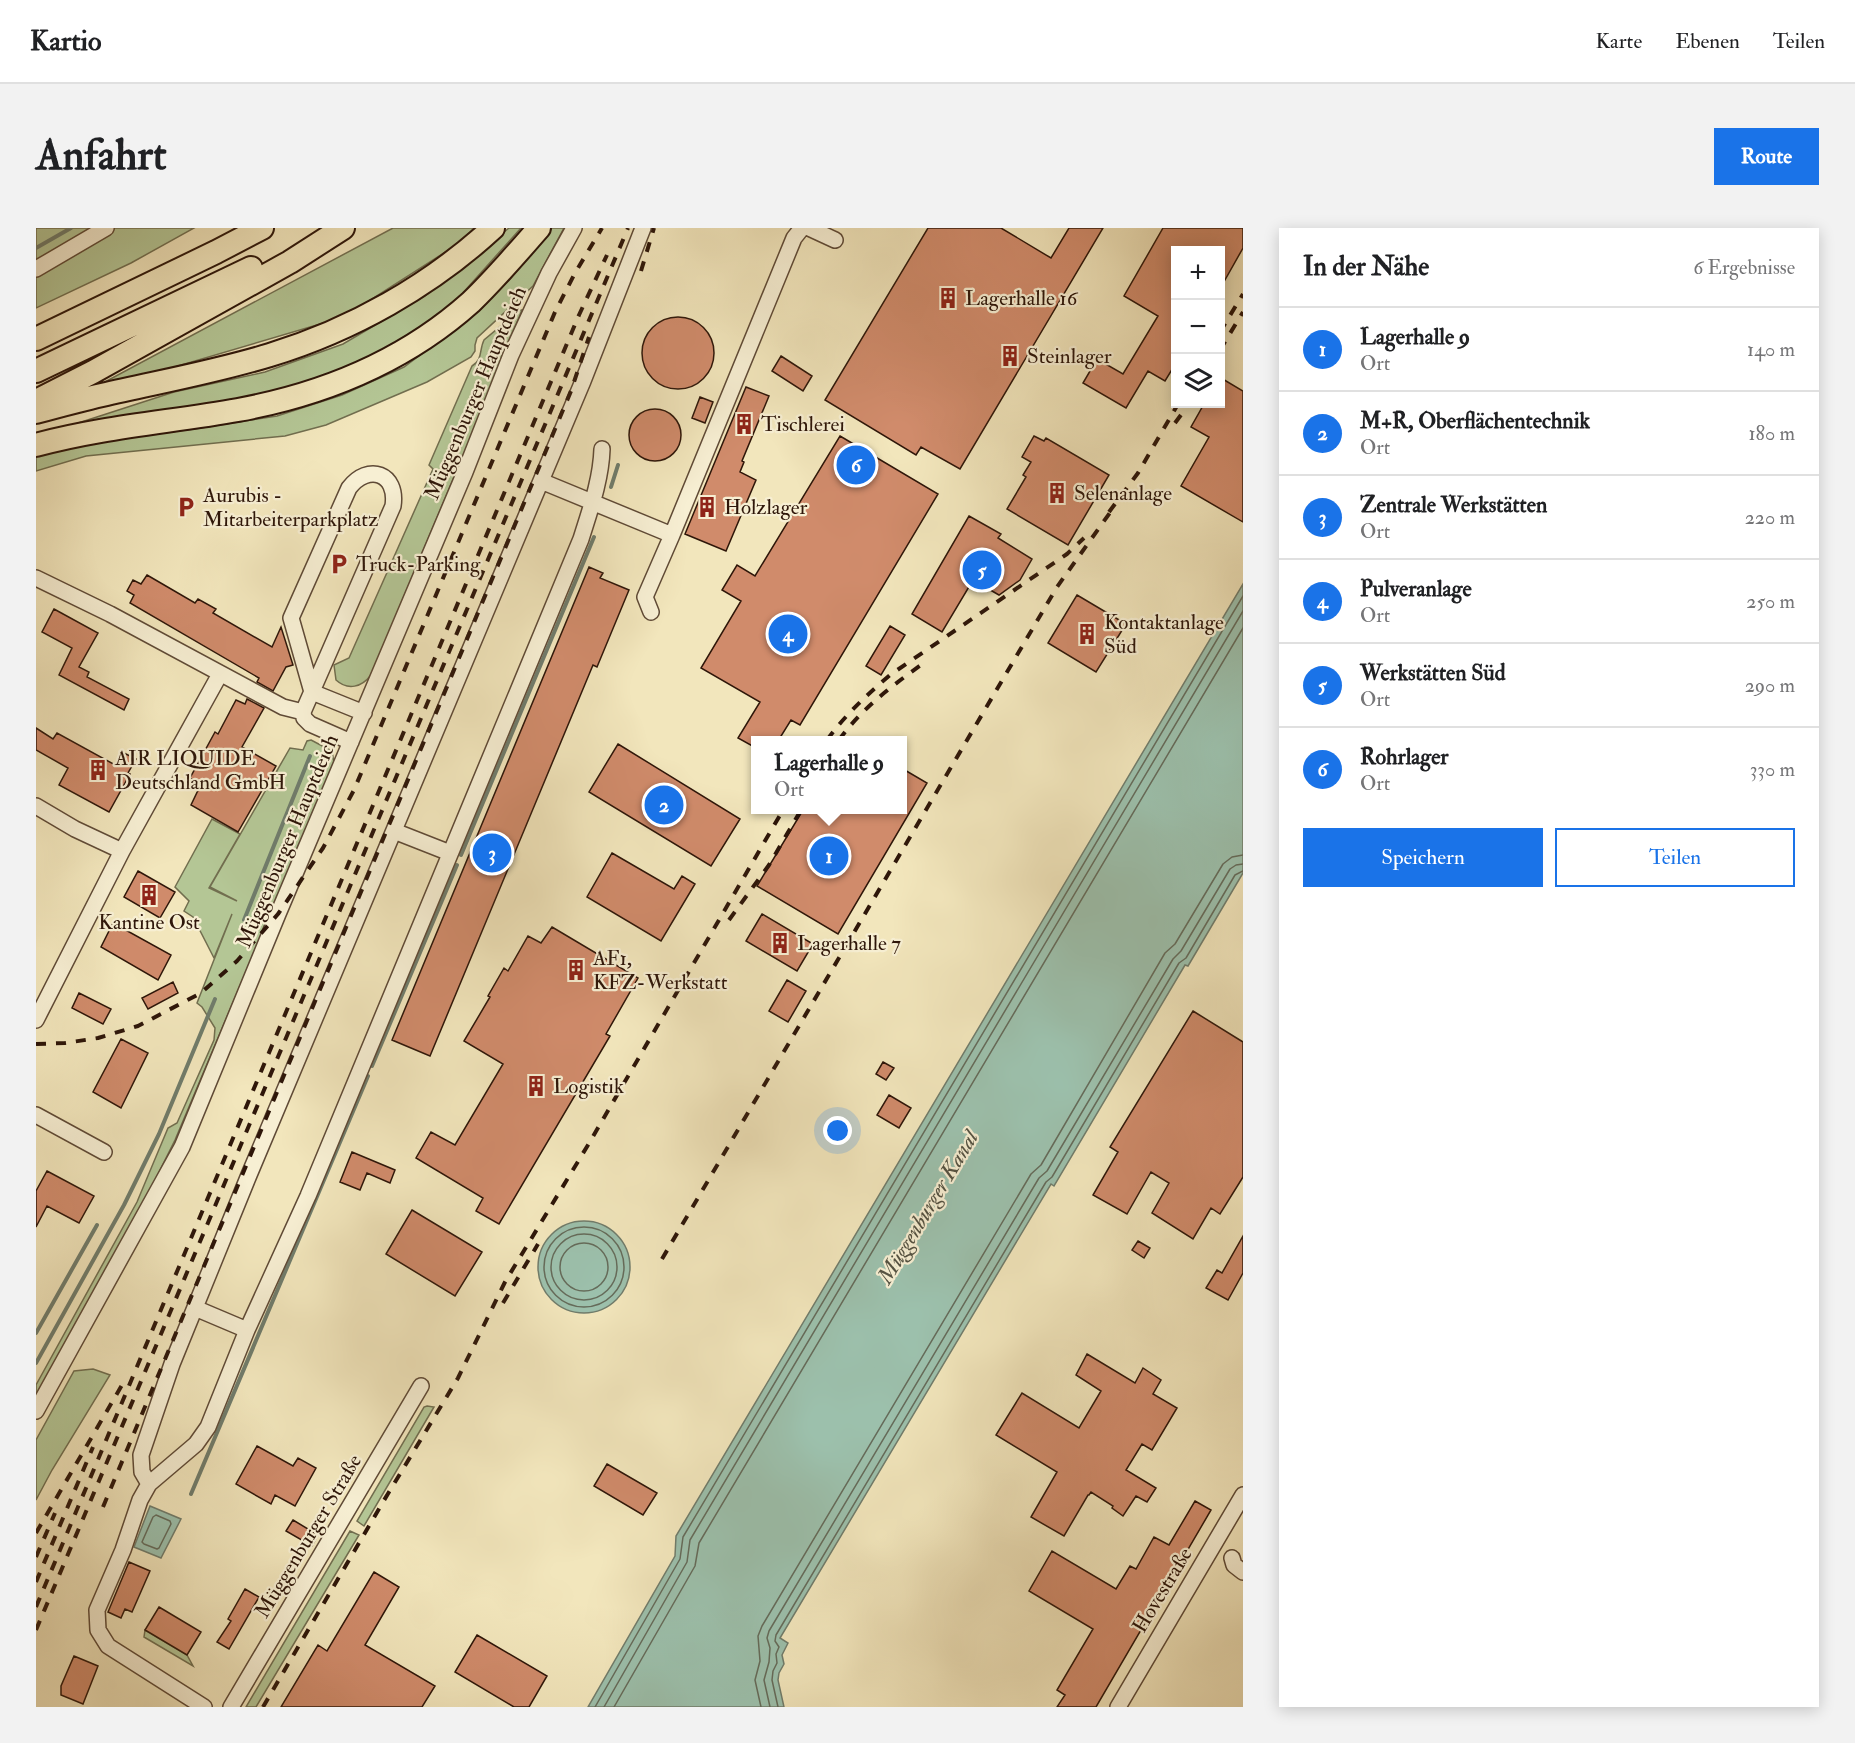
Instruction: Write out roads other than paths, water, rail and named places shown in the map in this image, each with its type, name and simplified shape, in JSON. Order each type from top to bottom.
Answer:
[{"type":"highway","points":[[216,252],[247,228]]},
{"type":"highway","points":[[36,339],[262,228]]},
{"type":"highway","points":[[36,371],[338,228]]},
{"type":"highway","points":[[36,401],[93,372],[281,267],[343,228]]},
{"type":"highway","points":[[36,412],[270,356],[315,339],[347,325],[410,291],[493,228]]},
{"type":"highway","points":[[36,445],[72,435],[231,411],[308,394],[341,383],[406,350],[470,302],[539,228]]},
{"type":"highway","points":[[36,432],[102,404],[181,378]]},
{"type":"street","points":[[36,269],[106,228]]},
{"type":"street","name":"Müggenburger Hauptdeich","points":[[36,1411],[182,1147],[465,472],[511,355],[549,273],[574,228]]},
{"type":"street","points":[[149,1484],[142,1472],[141,1455],[172,1364],[602,335],[643,228]]},
{"type":"street","points":[[651,612],[645,597],[794,238],[802,228]]},
{"type":"street","points":[[809,228],[836,240]]},
{"type":"street","points":[[204,1707],[108,1646],[98,1630],[97,1610],[123,1550],[140,1500],[149,1484],[196,1444],[208,1427],[248,1330],[308,1196],[581,539],[593,502],[602,449]]},
{"type":"street","points":[[312,692],[291,618],[352,483],[356,478],[376,474],[386,478],[392,485],[395,495],[393,506],[312,692],[303,712],[309,724],[351,742]]},
{"type":"street","points":[[541,481],[672,535]]},
{"type":"street","points":[[36,578],[110,614],[283,707],[303,712]]},
{"type":"street","points":[[36,1020],[122,850],[220,674]]},
{"type":"street","points":[[312,692],[364,712]]},
{"type":"street","points":[[36,806],[75,829],[122,850]]},
{"type":"street","points":[[394,831],[450,854]]},
{"type":"street","points":[[36,1115],[104,1152]]},
{"type":"street","points":[[195,1308],[248,1330]]},
{"type":"street","name":"Müggenburger Straße","points":[[231,1707],[421,1386]]},
{"type":"street","name":"Hovestraße","points":[[1118,1707],[1243,1495]]},
{"type":"street","points":[[1232,1558],[1234,1565],[1243,1572]]},
{"type":"water","name":"Müggenburger Kanal","points":[[1243,584],[1243,873],[1188,966],[1185,965],[1054,1186],[1051,1184],[780,1638],[788,1643],[782,1655],[784,1664],[778,1680],[784,1707],[588,1707],[675,1556],[676,1536]]},
{"type":"water","points":[[584,1221],[602,1224],[617,1234],[627,1249],[630,1267],[627,1285],[617,1300],[602,1310],[584,1313],[566,1310],[551,1300],[541,1285],[538,1267],[541,1249],[551,1234],[566,1224]]},
{"type":"water","points":[[150,1506],[181,1519],[161,1558],[134,1547]]},
{"type":"waterway","points":[[36,248],[71,228]]},
{"type":"waterway","points":[[611,487],[618,465]]},
{"type":"waterway","points":[[461,855],[594,537]]},
{"type":"waterway","points":[[244,920],[310,756]]},
{"type":"waterway","points":[[372,1066],[457,865]]},
{"type":"waterway","points":[[36,1363],[124,1205],[159,1134],[215,999]]},
{"type":"waterway","points":[[191,1494],[368,1076]]},
{"type":"waterway","points":[[36,1333],[97,1225]]},
{"type":"railway","points":[[36,1044],[98,1038],[138,1026],[201,993],[237,961],[278,914],[323,848],[354,790],[555,312],[602,228]]},
{"type":"railway","points":[[36,1630],[628,228]]},
{"type":"railway","points":[[641,271],[654,228]]},
{"type":"railway","points":[[36,1607],[579,315],[607,255]]},
{"type":"railway","points":[[1225,324],[1243,294]]},
{"type":"railway","points":[[1225,342],[1243,312]]},
{"type":"railway","points":[[103,1507],[571,391],[589,337]]},
{"type":"railway","points":[[1109,512],[1138,473],[1176,408]]},
{"type":"railway","points":[[1175,423],[1186,408]]},
{"type":"railway","points":[[662,1259],[1057,587],[1114,507]]},
{"type":"railway","points":[[830,736],[841,722],[890,675],[1067,554],[1084,538]]},
{"type":"railway","points":[[842,736],[868,707],[925,662]]},
{"type":"railway","points":[[263,1707],[458,1378],[505,1282],[588,1145],[781,814]]},
{"type":"railway","points":[[729,920],[769,865],[799,814]]},
{"type":"railway","points":[[503,1303],[538,1244]]},
{"type":"railway","points":[[36,1533],[122,1385]]},
{"type":"railway","points":[[36,1582],[93,1447]]},
{"type":"railway","points":[[36,1557],[55,1513]]},
{"type":"place","name":"Lagerhalle 16","points":[[948,298]]},
{"type":"place","name":"Steinlager","points":[[1010,356]]},
{"type":"place","name":"Tischlerei","points":[[744,424]]},
{"type":"place","name":"Rohrlager","points":[[856,465]]},
{"type":"place","name":"Selenanlage","points":[[1057,493]]},
{"type":"place","name":"Aurubis - Mitarbeiterparkplatz","points":[[186,507]]},
{"type":"place","name":"Holzlager","points":[[707,507]]},
{"type":"place","name":"Truck-Parking","points":[[339,564]]},
{"type":"place","name":"Werkstätten Süd","points":[[982,570]]},
{"type":"place","name":"Pulveranlage","points":[[788,634]]},
{"type":"place","name":"Kontaktanlage Süd","points":[[1087,634]]},
{"type":"place","name":"AIR LIQUIDE Deutschland GmbH","points":[[98,770]]},
{"type":"place","name":"M+R, Oberflächentechnik","points":[[664,805]]},
{"type":"place","name":"Zentrale Werkstätten","points":[[492,853]]},
{"type":"place","name":"Lagerhalle 9","points":[[829,856]]},
{"type":"place","name":"Kantine Ost","points":[[149,895]]},
{"type":"place","name":"Lagerhalle 7","points":[[780,943]]},
{"type":"place","name":"AF1, KFZ-Werkstatt","points":[[576,970]]},
{"type":"place","name":"Logistik","points":[[536,1086]]}]
